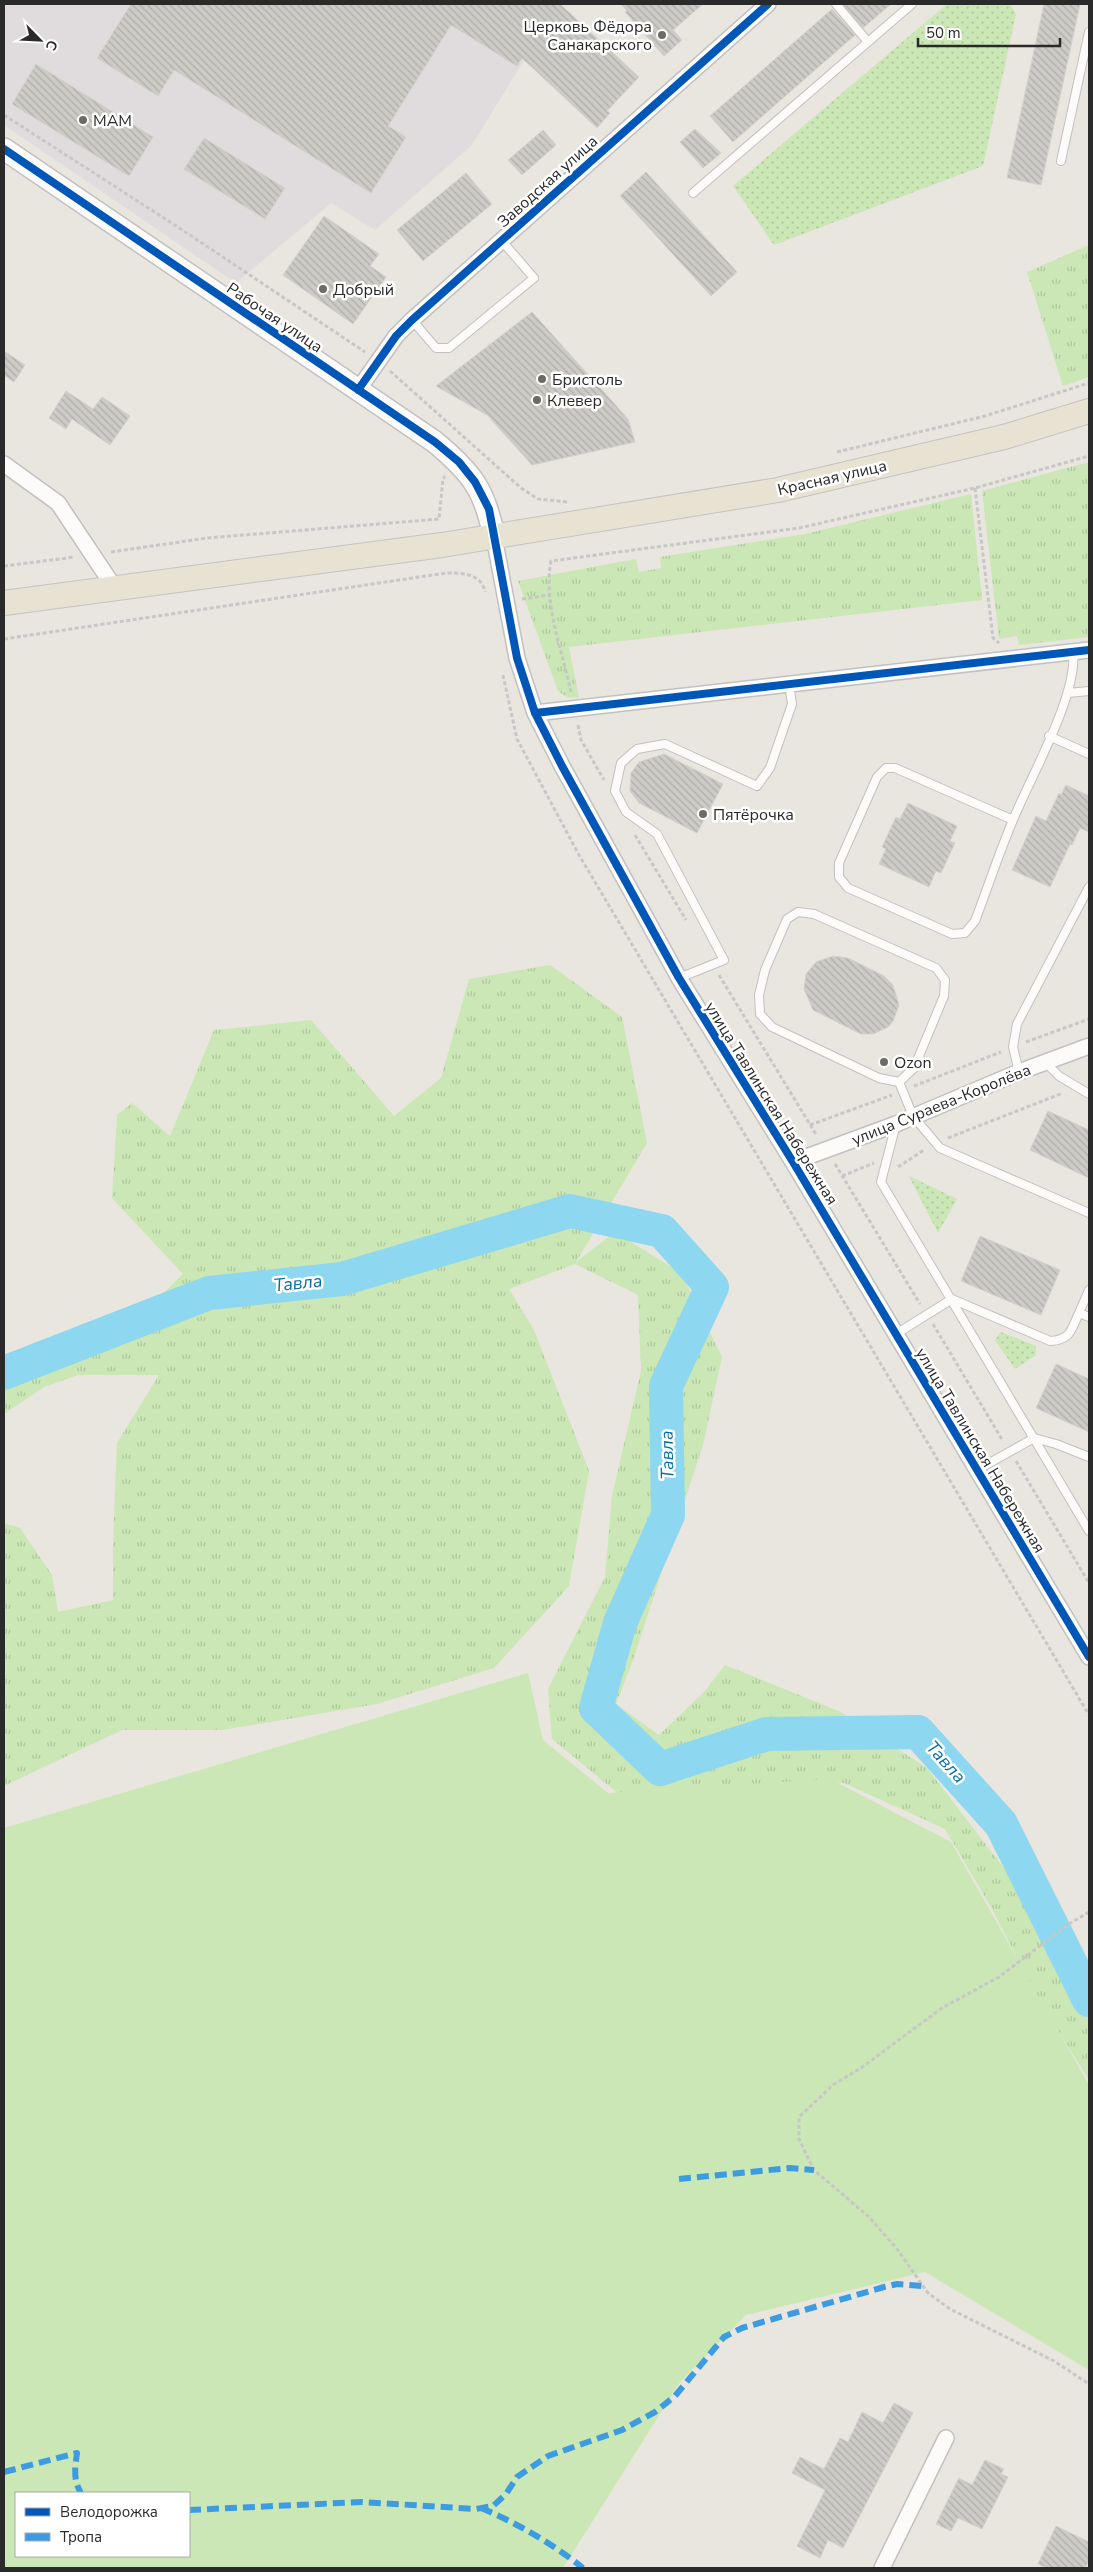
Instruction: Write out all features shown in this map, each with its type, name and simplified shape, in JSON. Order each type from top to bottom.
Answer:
[{"type":"main road","name":"Красная улица","points":[[4,604],[114,587],[494,537],[570,514],[778,490],[1004,437],[1089,411]]},
{"type":"street","name":"Заводская улица","points":[[358,390],[377,360],[396,336],[412,320],[768,4]]},
{"type":"street","name":"Рабочая улица","points":[[4,149],[435,442],[458,462],[475,482],[489,509],[494,537]]},
{"type":"street","points":[[4,464],[58,503],[114,587]]},
{"type":"street","name":"улица Тавлинская Набережная","points":[[494,537],[517,658],[535,713],[679,978],[793,1162],[1089,1657]]},
{"type":"street","points":[[535,713],[1089,650]]},
{"type":"street","name":"улица Сураева-Королёва","points":[[793,1162],[896,1124],[1019,1072],[1089,1046]]},
{"type":"street","points":[[882,2568],[946,2438]]},
{"type":"lane","points":[[836,4],[868,42]]},
{"type":"lane","points":[[693,193],[912,4]]},
{"type":"lane","points":[[1061,161],[1089,32]]},
{"type":"lane","points":[[412,320],[436,348],[449,348],[534,278],[501,240]]},
{"type":"lane","points":[[1013,820],[894,768],[886,768],[877,778],[839,863],[840,876],[848,888],[952,934],[965,934],[976,921],[1013,820],[1068,693],[1074,663],[1073,652]]},
{"type":"lane","points":[[679,978],[724,960],[657,834],[626,812],[615,791],[621,763],[638,749],[665,744],[757,786],[770,768],[792,704],[789,684]]},
{"type":"lane","points":[[1068,693],[1089,691]]},
{"type":"lane","points":[[1049,736],[1089,754]]},
{"type":"lane","points":[[1019,1072],[1013,1047],[1017,1024],[1089,887]]},
{"type":"lane","points":[[798,912],[814,914],[936,968],[945,980],[944,996],[914,1068],[899,1082],[879,1078],[772,1028],[760,1014],[759,994],[765,970],[787,919],[798,912]]},
{"type":"lane","points":[[1045,1062],[1059,1076],[1076,1088],[1089,1094]]},
{"type":"lane","points":[[899,1082],[913,1116],[940,1148],[1089,1213]]},
{"type":"lane","points":[[896,1124],[881,1182],[1089,1531]]},
{"type":"lane","points":[[952,1299],[1050,1341],[1062,1340],[1070,1334],[1089,1290]]},
{"type":"lane","points":[[896,1334],[952,1299]]},
{"type":"lane","points":[[1079,1313],[1089,1317]]},
{"type":"lane","points":[[977,1470],[1034,1438],[1056,1444],[1089,1457]]},
{"type":"path","points":[[4,116],[184,231],[377,360],[521,488],[538,499],[570,514]]},
{"type":"path","points":[[836,453],[986,416],[1089,383]]},
{"type":"path","points":[[4,566],[207,538],[439,518],[443,479],[474,445]]},
{"type":"path","points":[[606,783],[581,740],[549,595],[548,578],[551,561],[799,528],[975,488],[1089,456]]},
{"type":"path","points":[[975,488],[993,638],[997,643],[1007,644]]},
{"type":"path","points":[[4,639],[446,573],[465,574],[477,579],[484,586],[488,603],[549,595]]},
{"type":"path","points":[[502,671],[516,739],[579,855],[1089,1715]]},
{"type":"path","points":[[630,826],[689,925]]},
{"type":"path","points":[[713,964],[1089,1582]]},
{"type":"path","points":[[810,1124],[903,1091],[1089,1019]]},
{"type":"path","points":[[842,1176],[878,1162],[896,1168],[936,1142],[1076,1088]]},
{"type":"path","points":[[1089,1912],[1069,1924],[999,1977],[942,2008],[833,2085],[800,2117],[799,2139],[814,2170],[869,2217],[897,2249],[928,2293],[950,2309],[1054,2361],[1089,2384]]},
{"type":"shaded area","points":[[4,4],[558,4],[472,145],[375,230],[331,203],[236,283],[4,125]]},
{"type":"green space","points":[[947,4],[1010,4],[1016,14],[983,166],[774,245],[733,186]]},
{"type":"green space","points":[[1089,245],[1089,377],[1063,386],[1027,272]]},
{"type":"green space","points":[[1089,462],[1089,637],[1019,645],[1017,636],[999,639],[982,491]]},
{"type":"green space","points":[[971,494],[982,600],[569,647],[579,698],[567,697],[558,691],[518,581],[636,559],[639,572],[661,568],[660,557],[805,534]]},
{"type":"green space","points":[[550,965],[622,1017],[647,1143],[576,1262],[615,1232],[681,1273],[722,1357],[703,1445],[632,1663],[616,1704],[659,1735],[704,1692],[725,1665],[841,1712],[927,1768],[1010,1876],[1089,1990],[1089,2080],[1040,2002],[992,1909],[945,1829],[844,1783],[620,1795],[552,1739],[548,1689],[605,1577],[612,1496],[641,1371],[638,1295],[575,1264],[509,1289],[534,1330],[589,1471],[569,1586],[494,1668],[377,1704],[222,1730],[122,1730],[4,1786],[4,1523],[20,1528],[52,1575],[58,1612],[113,1600],[117,1443],[159,1375],[78,1375],[44,1387],[4,1414],[4,1360],[97,1322],[114,1341],[183,1274],[112,1198],[117,1115],[132,1103],[170,1136],[214,1030],[311,1020],[394,1116],[441,1078],[469,979]]},
{"type":"green space","points":[[909,1176],[957,1199],[938,1233]]},
{"type":"green space","points":[[1001,1332],[1036,1346],[1036,1355],[1015,1369],[995,1340]]},
{"type":"green space","points":[[528,1673],[543,1740],[608,1793],[830,1779],[951,1842],[1089,2085],[1089,2370],[925,2272],[746,2315],[680,2382],[563,2568],[4,2568],[4,1828]]},
{"type":"building","points":[[131,4],[560,4],[639,77],[607,111],[610,113],[597,128],[522,58],[517,66],[451,25],[388,126],[406,137],[371,193],[174,70],[158,96],[97,58]]},
{"type":"building","name":"Церковь Фёдора Санакарского","points":[[621,4],[703,4],[673,30],[682,40],[664,56],[625,12],[627,11]]},
{"type":"building","points":[[843,4],[891,4],[863,28]]},
{"type":"building","points":[[1044,4],[1080,4],[1041,185],[1007,178]]},
{"type":"building","points":[[832,9],[855,35],[733,142],[710,116]]},
{"type":"building","name":"МАМ","points":[[36,64],[153,137],[129,176],[12,104]]},
{"type":"building","points":[[695,129],[721,153],[703,168],[680,142]]},
{"type":"building","points":[[543,130],[556,145],[522,175],[508,160]]},
{"type":"building","points":[[204,138],[285,188],[265,219],[184,169]]},
{"type":"building","points":[[646,172],[737,272],[711,296],[620,196]]},
{"type":"building","points":[[466,173],[492,204],[423,261],[397,230]]},
{"type":"building","points":[[324,216],[379,254],[370,266],[386,277],[353,324],[283,275]]},
{"type":"building","name":"Клевер","points":[[532,312],[628,419],[635,442],[532,465],[487,415],[436,386]]},
{"type":"building","points":[[4,351],[25,365],[14,382],[4,375]]},
{"type":"building","points":[[66,391],[93,409],[102,397],[130,416],[110,445],[72,419],[66,429],[49,418]]},
{"type":"building","points":[[664,754],[723,784],[697,833],[639,803],[630,791],[631,773],[639,762]]},
{"type":"building","points":[[1066,785],[1089,796],[1089,832],[1080,828],[1072,845],[1070,844],[1050,887],[1012,870],[1036,816],[1046,821],[1059,793],[1061,795]]},
{"type":"building","points":[[908,803],[957,826],[950,841],[955,843],[941,873],[936,871],[929,887],[879,864],[886,849],[882,847],[896,817],[900,819]]},
{"type":"building","points":[[833,956],[848,958],[884,976],[893,985],[899,1005],[893,1021],[888,1027],[873,1034],[861,1034],[813,1010],[804,989],[806,974],[816,962]]},
{"type":"building","points":[[1048,1111],[1089,1130],[1089,1178],[1030,1150]]},
{"type":"building","points":[[980,1236],[1060,1270],[1041,1315],[961,1281]]},
{"type":"building","points":[[1056,1364],[1089,1379],[1089,1432],[1036,1408]]},
{"type":"building","points":[[894,2403],[913,2413],[843,2548],[828,2540],[820,2558],[797,2546],[825,2490],[792,2473],[800,2457],[824,2469],[840,2438],[848,2442],[862,2412],[883,2423]]},
{"type":"building","points":[[985,2460],[1004,2469],[1001,2474],[1008,2477],[982,2529],[958,2518],[951,2531],[936,2524],[959,2478],[972,2485]]},
{"type":"building","points":[[1056,2526],[1089,2542],[1089,2561],[1085,2568],[1047,2568],[1038,2564]]},
{"type":"waterway","name":"Тавла","points":[[4,1373],[209,1293],[342,1279],[570,1211],[662,1231],[712,1287],[666,1386],[668,1515],[620,1623],[596,1708],[660,1769],[767,1734],[918,1732],[1001,1824],[1089,2000]]},
{"type":"marked path","points":[[679,2179],[790,2168],[814,2170]]},
{"type":"marked path","points":[[190,2510],[362,2502],[476,2509],[493,2506],[506,2494],[517,2477],[548,2456],[622,2430],[655,2412],[675,2396],[724,2337],[742,2328],[884,2287],[897,2284],[922,2286]]},
{"type":"marked path","points":[[4,2472],[77,2453],[75,2469],[80,2492]]},
{"type":"marked path","points":[[481,2508],[508,2520],[534,2535],[583,2568]]},
{"type":"cycle path","points":[[358,390],[396,336],[412,320],[768,4]]},
{"type":"cycle path","points":[[4,149],[435,442],[459,462],[475,482],[489,509],[517,658],[535,713],[562,766],[679,978],[793,1162],[1089,1657]]},
{"type":"cycle path","points":[[535,713],[1089,650]]},
{"type":"place","name":"Церковь Фёдора Санакарского","points":[[662,35]]},
{"type":"place","name":"МАМ","points":[[83,120]]},
{"type":"place","name":"Добрый","points":[[323,289]]},
{"type":"place","name":"Бристоль","points":[[542,379]]},
{"type":"place","name":"Клевер","points":[[537,400]]},
{"type":"place","name":"Пятёрочка","points":[[703,814]]},
{"type":"place","name":"Ozon","points":[[884,1062]]}]
